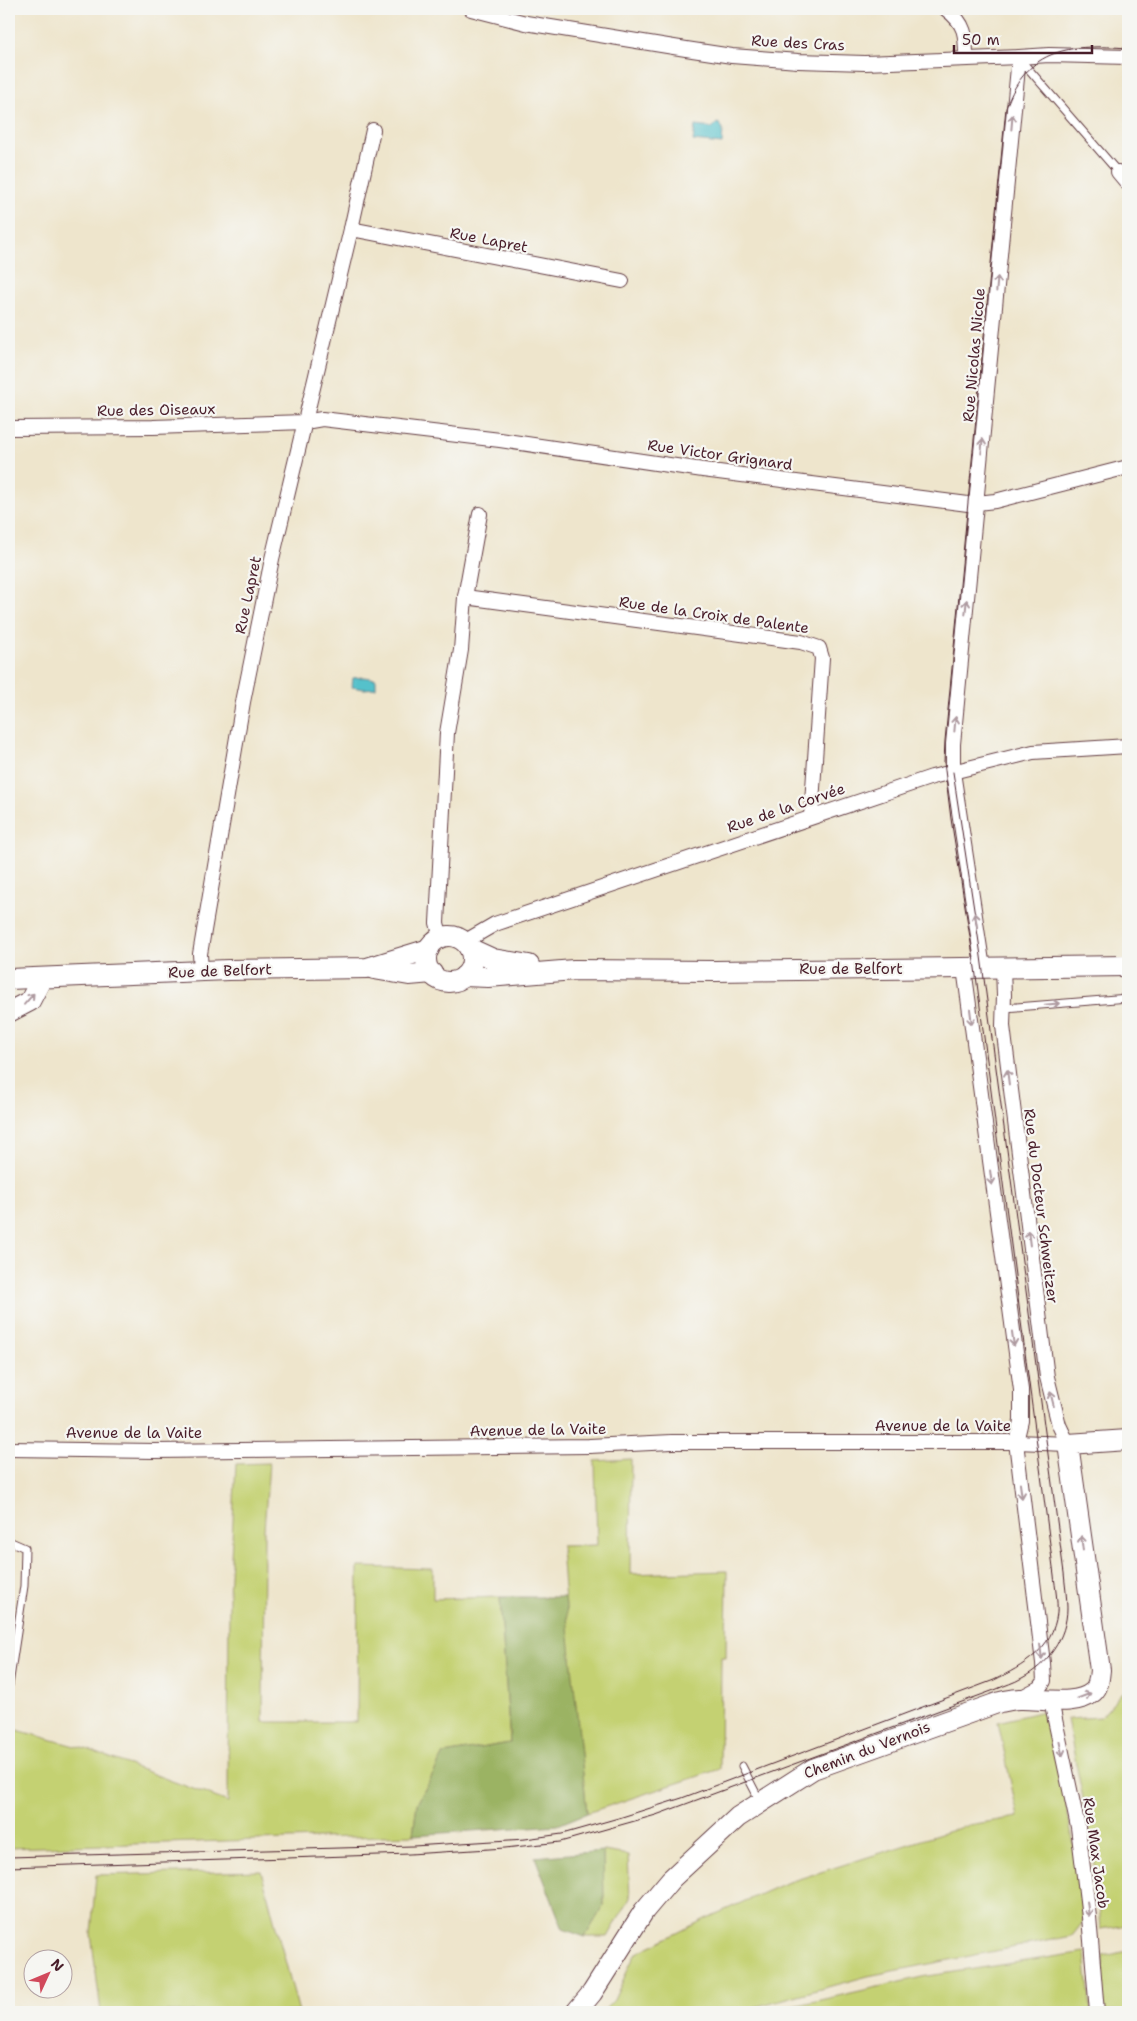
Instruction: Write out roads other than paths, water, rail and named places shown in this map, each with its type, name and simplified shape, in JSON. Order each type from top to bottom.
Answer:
[{"type":"main road","points":[[453,937],[467,945],[472,963],[464,976],[450,982],[437,978],[432,973],[427,964],[435,943],[453,937]]},
{"type":"main road","name":"Rue de Belfort","points":[[9,979],[201,971],[367,968],[435,943]]},
{"type":"main road","name":"Rue de Belfort","points":[[467,945],[494,959],[510,963],[574,970]]},
{"type":"main road","name":"Rue de Belfort","points":[[464,976],[574,970],[715,971],[1128,966]]},
{"type":"main road","points":[[367,968],[409,975],[432,973]]},
{"type":"main road","points":[[9,1012],[30,1001],[42,978]]},
{"type":"main road","points":[[1068,1444],[1128,1440]]},
{"type":"main road","name":"Chemin du Vernois","points":[[576,2012],[592,1993],[644,1911],[671,1879],[738,1817],[813,1768],[1000,1702],[1019,1698],[1051,1701],[1082,1698],[1094,1692],[1099,1683],[1099,1677],[1068,1444]]},
{"type":"street","name":"Rue des Cras","points":[[470,9],[526,22],[732,56],[798,61],[865,63],[1019,57],[1048,54],[1128,57]]},
{"type":"street","points":[[946,9],[963,26],[966,36],[966,59]]},
{"type":"street","name":"Rue Nicolas Nicole","points":[[983,968],[953,772],[953,744],[1019,57]]},
{"type":"street","name":"Rue Lapret","points":[[201,971],[202,946],[243,702],[272,559],[373,130]]},
{"type":"street","points":[[1118,172],[1128,184]]},
{"type":"street","name":"Rue Lapret","points":[[351,229],[622,281]]},
{"type":"street","name":"Rue Victor Grignard","points":[[304,422],[322,419],[500,440],[952,503],[977,504],[995,501],[1128,467]]},
{"type":"street","name":"Rue des Oiseaux","points":[[9,428],[154,427],[304,422]]},
{"type":"street","points":[[435,943],[447,733],[461,650],[465,597],[480,514]]},
{"type":"street","name":"Rue de la Croix de Palente","points":[[465,597],[801,642],[819,648],[822,658],[811,817]]},
{"type":"street","name":"Rue de la Corvée","points":[[467,945],[495,924],[932,777],[1034,752],[1128,746]]},
{"type":"street","points":[[983,968],[1021,1390],[1020,1420],[1016,1442]]},
{"type":"street","name":"Rue du Docteur Schweitzer","points":[[983,968],[1004,1008],[1002,1026],[1047,1377],[1059,1425],[1068,1444]]},
{"type":"street","name":"Avenue de la Vaite","points":[[9,1448],[155,1451],[589,1446],[672,1442],[1016,1442],[1068,1444]]},
{"type":"street","name":"Chemin du Vernois","points":[[1016,1442],[1044,1681],[1039,1688],[1019,1698]]},
{"type":"street","name":"Rue Max Jacob","points":[[1051,1701],[1078,1828],[1089,1917],[1097,2012]]},
{"type":"lane","points":[[1019,57],[1118,172]]},
{"type":"lane","points":[[1004,1008],[1128,998]]},
{"type":"lane","points":[[9,1541],[25,1548],[24,1586],[9,1685]]},
{"type":"lane","points":[[742,1766],[760,1802]]},
{"type":"water","points":[[717,123],[723,129],[722,144],[693,141],[695,126],[712,128]]},
{"type":"water","points":[[353,678],[376,679],[376,688],[352,687]]},
{"type":"tram line","points":[[9,1857],[413,1846],[525,1839],[562,1834],[682,1798],[994,1680],[1026,1662],[1035,1655],[1050,1637],[1057,1613],[1056,1594],[975,968],[951,819],[944,762],[945,741],[1006,108],[1015,88],[1026,72],[1039,61],[1070,49],[1088,47],[1128,48]]},
{"type":"tram line","points":[[9,1867],[410,1854],[505,1848],[560,1842],[656,1815],[997,1689],[1031,1672],[1047,1658],[1059,1640],[1066,1619],[1067,1604],[1064,1573],[980,949],[953,772]]}]
